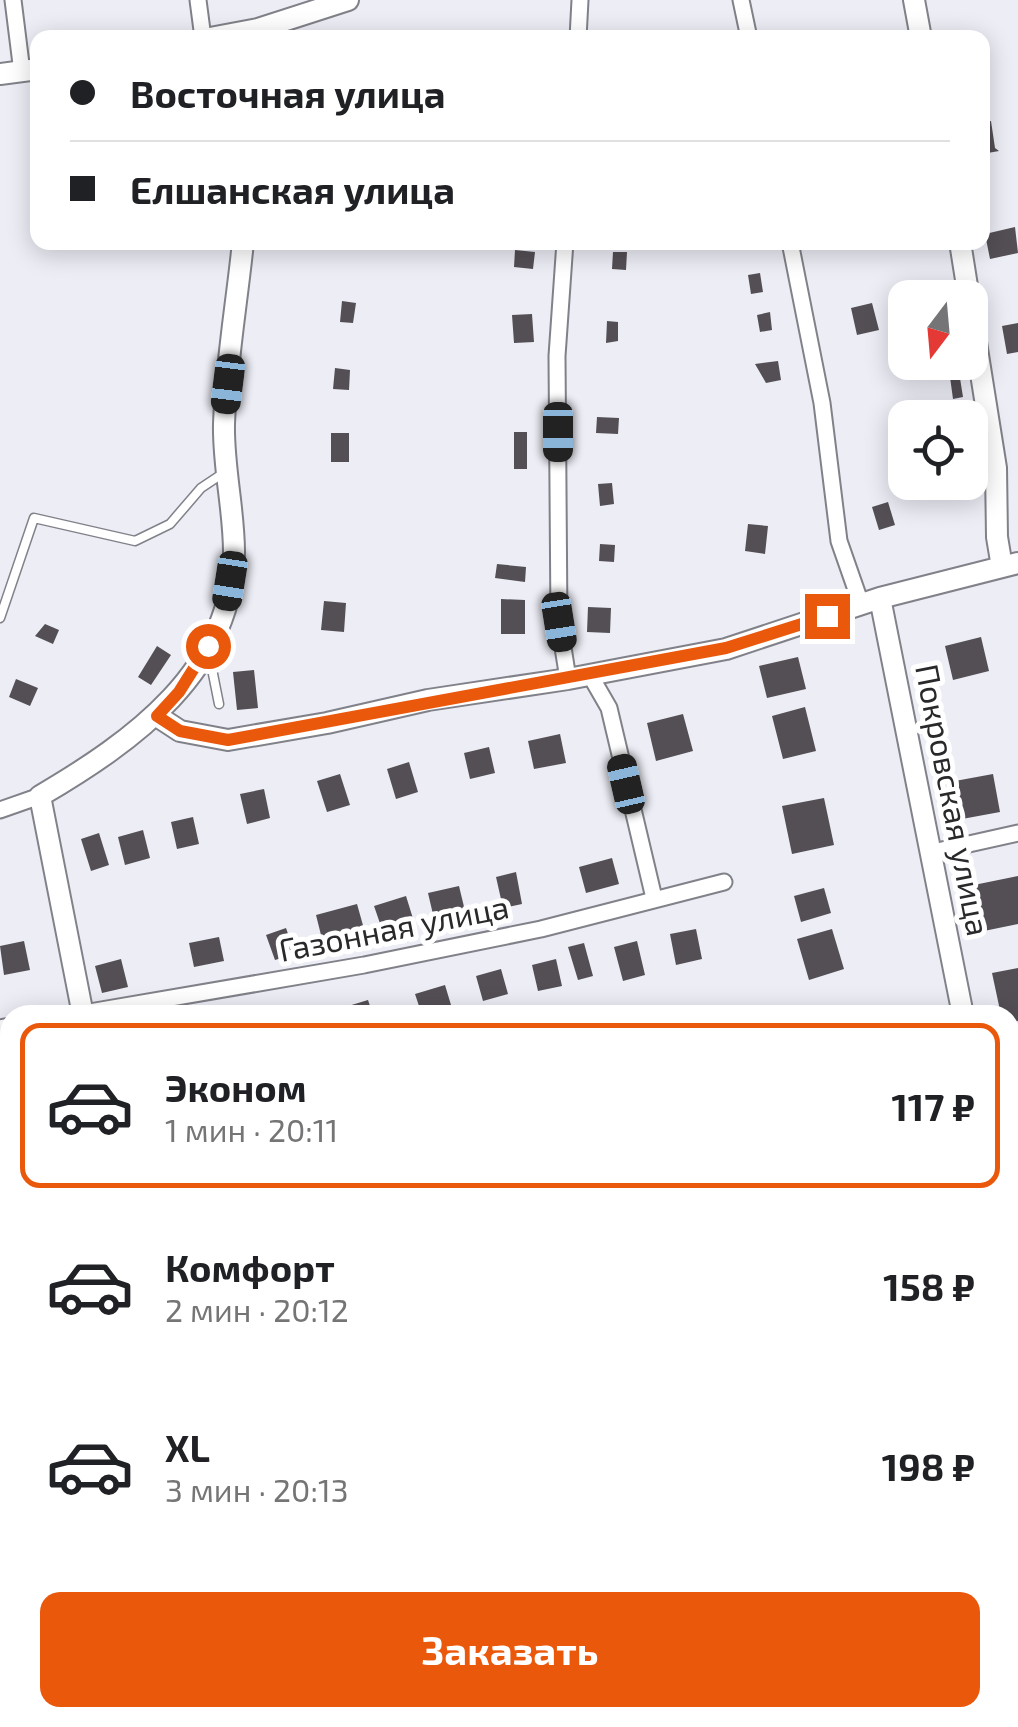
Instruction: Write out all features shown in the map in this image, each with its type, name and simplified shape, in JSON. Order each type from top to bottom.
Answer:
[{"type":"street","points":[[0,74],[30,71],[13,0]]},
{"type":"street","points":[[198,0],[205,30]]},
{"type":"street","points":[[265,30],[348,0]]},
{"type":"street","points":[[578,30],[580,0]]},
{"type":"street","points":[[741,0],[747,30]]},
{"type":"street","points":[[914,0],[920,30]]},
{"type":"street","points":[[0,810],[40,796],[105,758],[157,716],[179,692],[208,646],[226,606],[234,556],[224,421],[242,250]]},
{"type":"street","points":[[564,250],[557,356],[559,622],[568,679]]},
{"type":"street","name":"Покровская улица","points":[[792,250],[822,404],[839,540],[870,601],[933,852],[962,1005]]},
{"type":"street","points":[[157,716],[180,731],[228,740],[327,723],[428,700],[568,679],[726,648],[870,601],[1010,565],[961,250]]},
{"type":"street","points":[[590,675],[609,708],[654,898]]},
{"type":"street","points":[[40,796],[77,1005]]},
{"type":"street","points":[[933,852],[1018,832]]},
{"type":"street","name":"Газонная улица","points":[[132,1005],[364,966],[542,929],[724,882]]},
{"type":"lane","points":[[0,618],[34,518],[136,541],[170,524],[201,488],[225,472]]},
{"type":"lane","points":[[208,646],[219,704]]},
{"type":"building","points":[[990,121],[999,151],[990,153]]},
{"type":"building","points":[[1015,227],[1018,253],[990,259],[990,233]]},
{"type":"building","points":[[515,250],[535,252],[533,269],[514,267]]},
{"type":"building","points":[[613,252],[627,252],[626,270],[612,269]]},
{"type":"building","points":[[760,273],[763,292],[751,294],[748,275]]},
{"type":"building","points":[[342,301],[356,303],[353,323],[340,322]]},
{"type":"building","points":[[872,303],[879,330],[857,335],[851,308]]},
{"type":"building","points":[[770,312],[772,330],[760,332],[757,315]]},
{"type":"building","points":[[532,314],[534,342],[514,343],[512,315]]},
{"type":"building","points":[[607,321],[618,322],[618,341],[606,343]]},
{"type":"building","points":[[1018,323],[1018,352],[1007,354],[1002,326]]},
{"type":"building","points":[[778,361],[781,380],[766,383],[755,364]]},
{"type":"building","points":[[335,368],[350,370],[349,390],[333,389]]},
{"type":"building","points":[[950,380],[960,380],[963,397],[953,399]]},
{"type":"building","points":[[597,417],[619,418],[618,434],[596,433]]},
{"type":"building","points":[[514,432],[527,432],[527,469],[514,469]]},
{"type":"building","points":[[331,433],[349,433],[349,462],[331,462]]},
{"type":"building","points":[[612,483],[614,504],[600,506],[598,484]]},
{"type":"building","points":[[888,502],[895,525],[879,530],[872,507]]},
{"type":"building","points":[[748,524],[768,526],[765,554],[745,551]]},
{"type":"building","points":[[600,544],[615,545],[614,562],[599,561]]},
{"type":"building","points":[[497,564],[526,567],[525,582],[495,578]]},
{"type":"building","points":[[501,599],[525,600],[525,634],[501,634]]},
{"type":"building","points":[[324,601],[346,603],[344,632],[321,630]]},
{"type":"building","points":[[588,607],[611,608],[610,633],[587,632]]},
{"type":"building","points":[[45,624],[59,630],[53,644],[35,636]]},
{"type":"building","points":[[981,637],[989,671],[953,680],[945,646]]},
{"type":"building","points":[[157,646],[171,655],[151,685],[138,677]]},
{"type":"building","points":[[798,657],[806,689],[767,698],[759,666]]},
{"type":"building","points":[[254,670],[258,708],[237,710],[233,672]]},
{"type":"building","points":[[16,679],[38,688],[30,706],[9,697]]},
{"type":"building","points":[[805,707],[816,751],[783,759],[772,716]]},
{"type":"building","points":[[683,714],[693,751],[656,761],[647,723]]},
{"type":"building","points":[[560,734],[566,763],[534,769],[528,741]]},
{"type":"building","points":[[489,747],[495,773],[470,779],[464,753]]},
{"type":"building","points":[[409,762],[418,792],[396,799],[387,769]]},
{"type":"building","points":[[340,774],[350,805],[327,812],[317,781]]},
{"type":"building","points":[[993,774],[1000,812],[962,819],[955,781]]},
{"type":"building","points":[[264,789],[270,818],[247,824],[240,794]]},
{"type":"building","points":[[824,798],[834,845],[792,854],[782,806]]},
{"type":"building","points":[[193,817],[199,844],[177,849],[171,822]]},
{"type":"building","points":[[143,830],[150,858],[125,865],[118,837]]},
{"type":"building","points":[[99,833],[109,865],[91,871],[81,839]]},
{"type":"building","points":[[612,858],[619,884],[586,893],[579,867]]},
{"type":"building","points":[[516,872],[522,904],[503,908],[496,877]]},
{"type":"building","points":[[1018,876],[1018,924],[979,932],[969,886]]},
{"type":"building","points":[[459,886],[466,915],[435,923],[428,893]]},
{"type":"building","points":[[824,888],[831,913],[801,922],[794,896]]},
{"type":"building","points":[[406,896],[415,925],[384,935],[374,906]]},
{"type":"building","points":[[357,904],[366,936],[324,947],[316,915]]},
{"type":"building","points":[[286,928],[295,954],[275,960],[266,935]]},
{"type":"building","points":[[696,929],[702,959],[676,965],[670,934]]},
{"type":"building","points":[[832,929],[844,969],[809,980],[797,939]]},
{"type":"building","points":[[219,937],[224,961],[194,967],[189,943]]},
{"type":"building","points":[[24,941],[30,970],[4,975],[0,946]]},
{"type":"building","points":[[637,941],[645,975],[623,981],[614,947]]},
{"type":"building","points":[[584,943],[593,976],[578,980],[568,947]]},
{"type":"building","points":[[121,959],[128,987],[102,993],[95,966]]},
{"type":"building","points":[[556,959],[562,986],[538,991],[532,965]]},
{"type":"building","points":[[1018,968],[1018,1005],[999,1005],[992,973]]},
{"type":"building","points":[[501,969],[508,994],[483,1001],[476,976]]},
{"type":"building","points":[[445,985],[451,1005],[419,1005],[415,994]]},
{"type":"route","points":[[208,646],[179,692],[157,716],[180,731],[228,740],[428,700],[568,679],[726,648],[827,616]]}]
